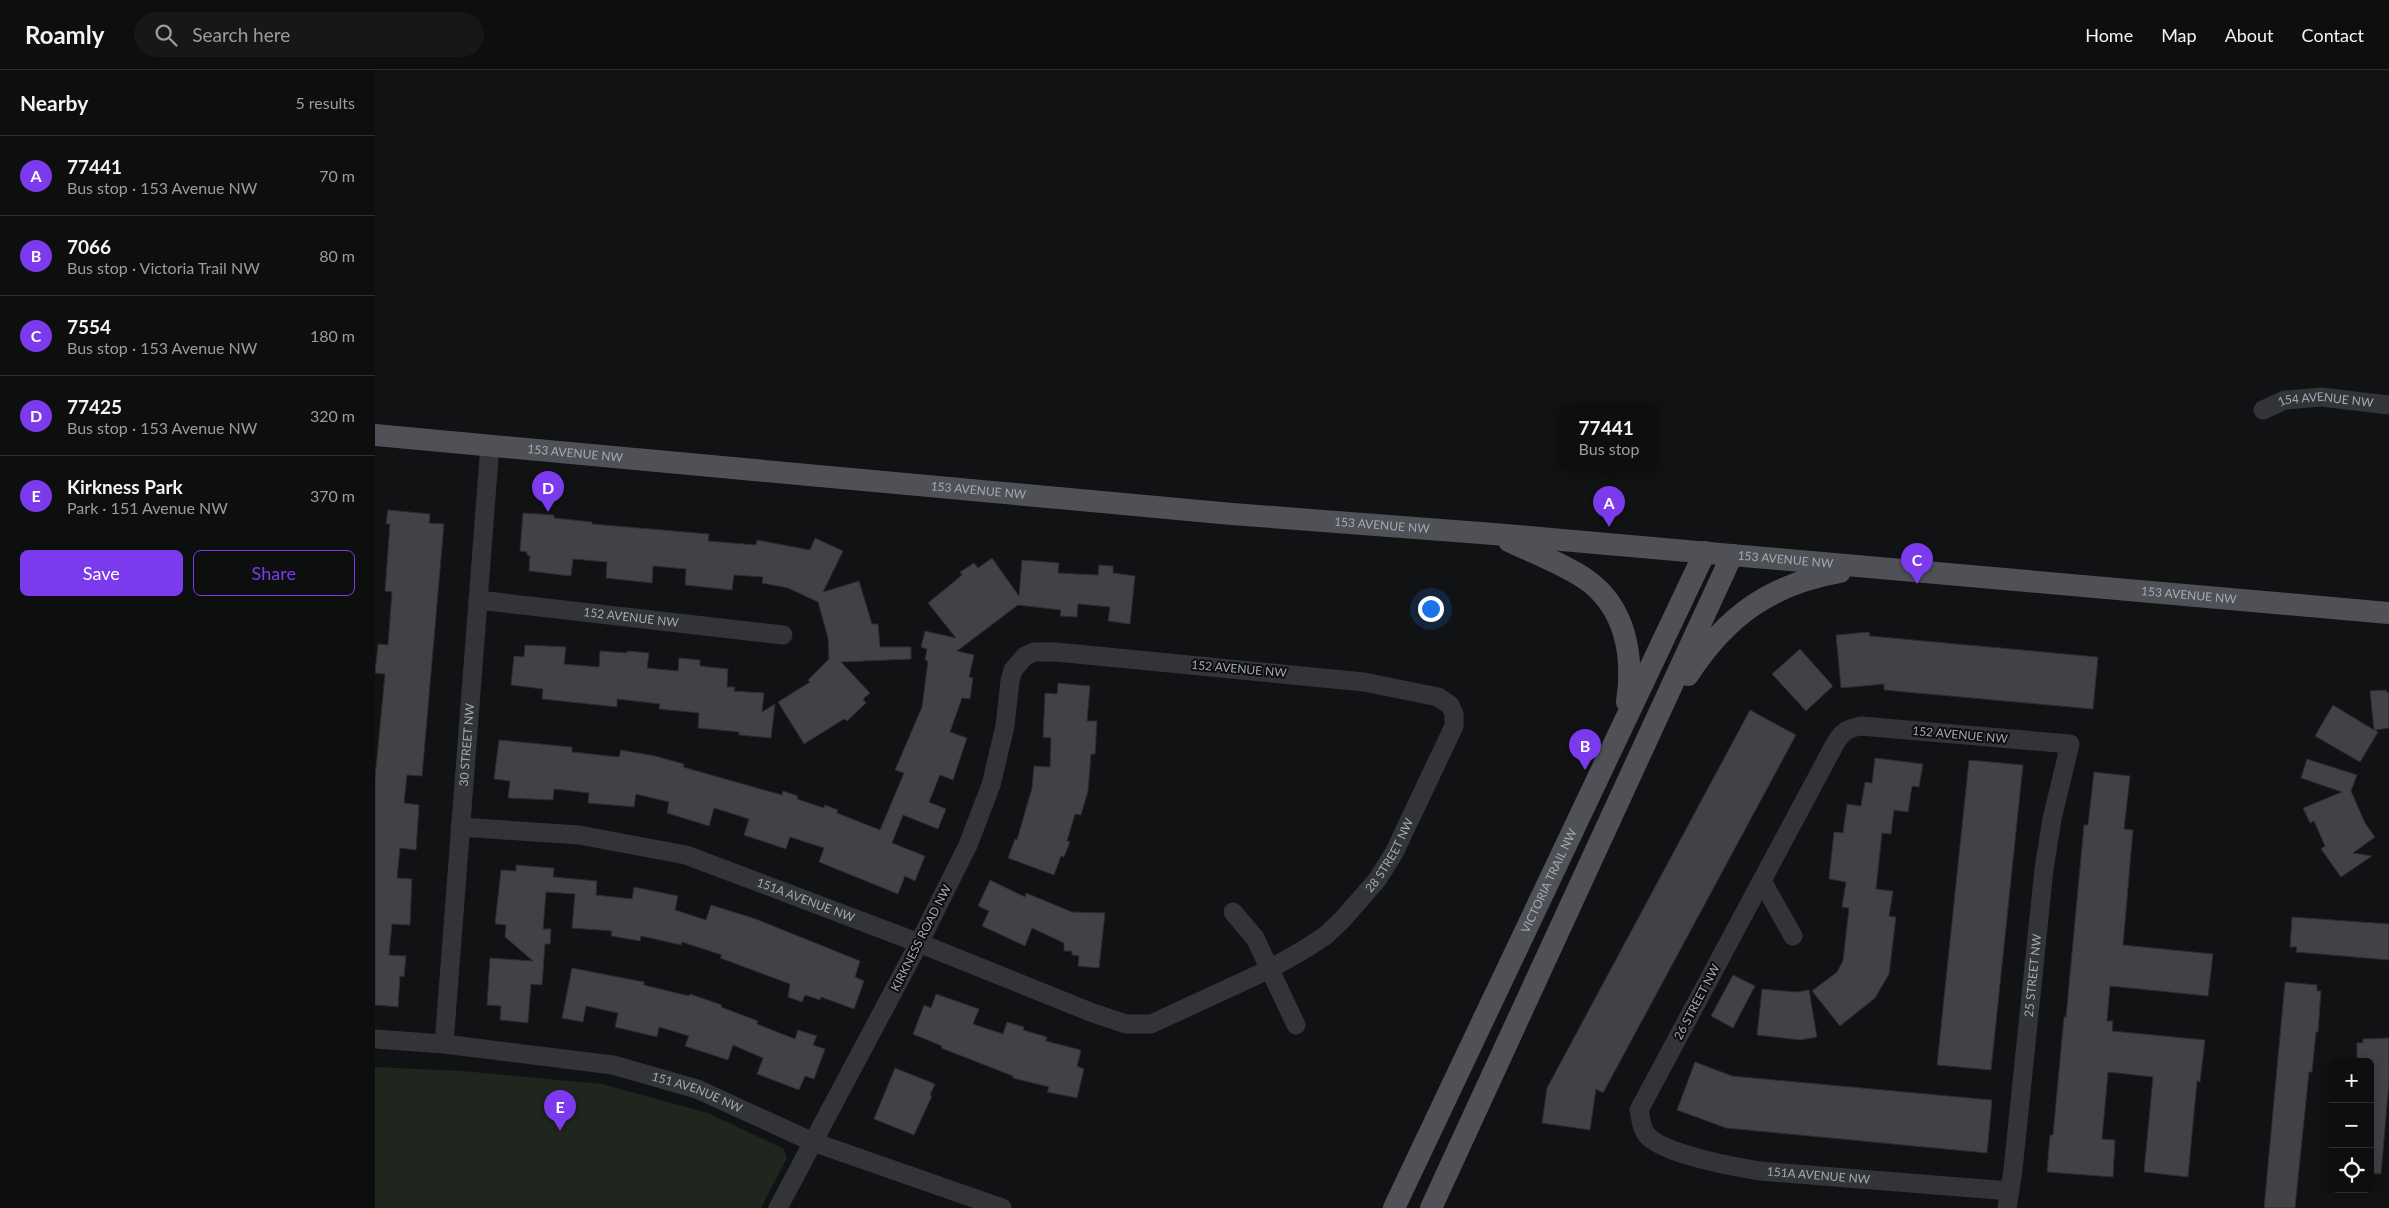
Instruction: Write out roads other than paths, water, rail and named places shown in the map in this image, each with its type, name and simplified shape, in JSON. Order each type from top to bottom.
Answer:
[{"type":"main road","name":"153 AVENUE NW","points":[[375,435],[1213,513],[1494,534],[2389,612]]},
{"type":"main road","points":[[1494,534],[1585,579],[1599,591],[1614,610],[1623,627],[1629,653],[1629,683],[1624,720]]},
{"type":"main road","name":"VICTORIA TRAIL NW","points":[[1394,1208],[1705,552]]},
{"type":"main road","points":[[1431,1208],[1732,555]]},
{"type":"main road","points":[[1650,733],[1708,647],[1758,600],[1778,589],[1813,577],[1876,567]]},
{"type":"street","name":"154 AVENUE NW","points":[[2263,410],[2285,400],[2321,396],[2389,405]]},
{"type":"street","name":"30 STREET NW","points":[[445,1044],[490,445]]},
{"type":"street","name":"152 AVENUE NW","points":[[478,600],[783,635]]},
{"type":"street","name":"152 AVENUE NW","points":[[1025,656],[1034,652],[1055,652],[1315,676],[1364,682],[1425,694],[1438,697],[1450,705]]},
{"type":"street","name":"KIRKNESS ROAD NW","points":[[778,1208],[919,943],[968,845],[980,816],[999,751],[1005,726],[1013,670],[1025,656]]},
{"type":"street","name":"28 STREET NW","points":[[1138,1025],[1151,1024],[1271,969],[1325,936],[1360,902],[1377,880],[1409,824],[1453,726],[1454,714],[1450,705]]},
{"type":"street","name":"152 AVENUE NW","points":[[1851,728],[1861,726],[2070,744]]},
{"type":"street","name":"26 STREET NW","points":[[1641,1125],[1639,1110],[1838,738],[1851,728]]},
{"type":"street","name":"25 STREET NW","points":[[2008,1200],[2043,869],[2052,819],[2070,744]]},
{"type":"street","name":"151A AVENUE NW","points":[[460,827],[579,835],[686,854],[919,943],[1093,1014],[1126,1024],[1138,1025]]},
{"type":"street","points":[[1762,881],[1793,936]]},
{"type":"street","points":[[1233,912],[1255,938],[1296,1025]]},
{"type":"street","name":"151 AVENUE NW","points":[[375,1039],[445,1044],[613,1065],[697,1089],[813,1142],[1003,1208]]},
{"type":"street","name":"151A AVENUE NW","points":[[1641,1125],[1648,1136],[1659,1143],[1697,1158],[1729,1166],[2008,1200]]},
{"type":"place","name":"77425","points":[[548,512]]},
{"type":"place","name":"77441","points":[[1609,527]]},
{"type":"place","name":"7554","points":[[1917,584]]},
{"type":"place","name":"7066","points":[[1585,770]]},
{"type":"place","name":"Kirkness Park","points":[[560,1131]]}]
